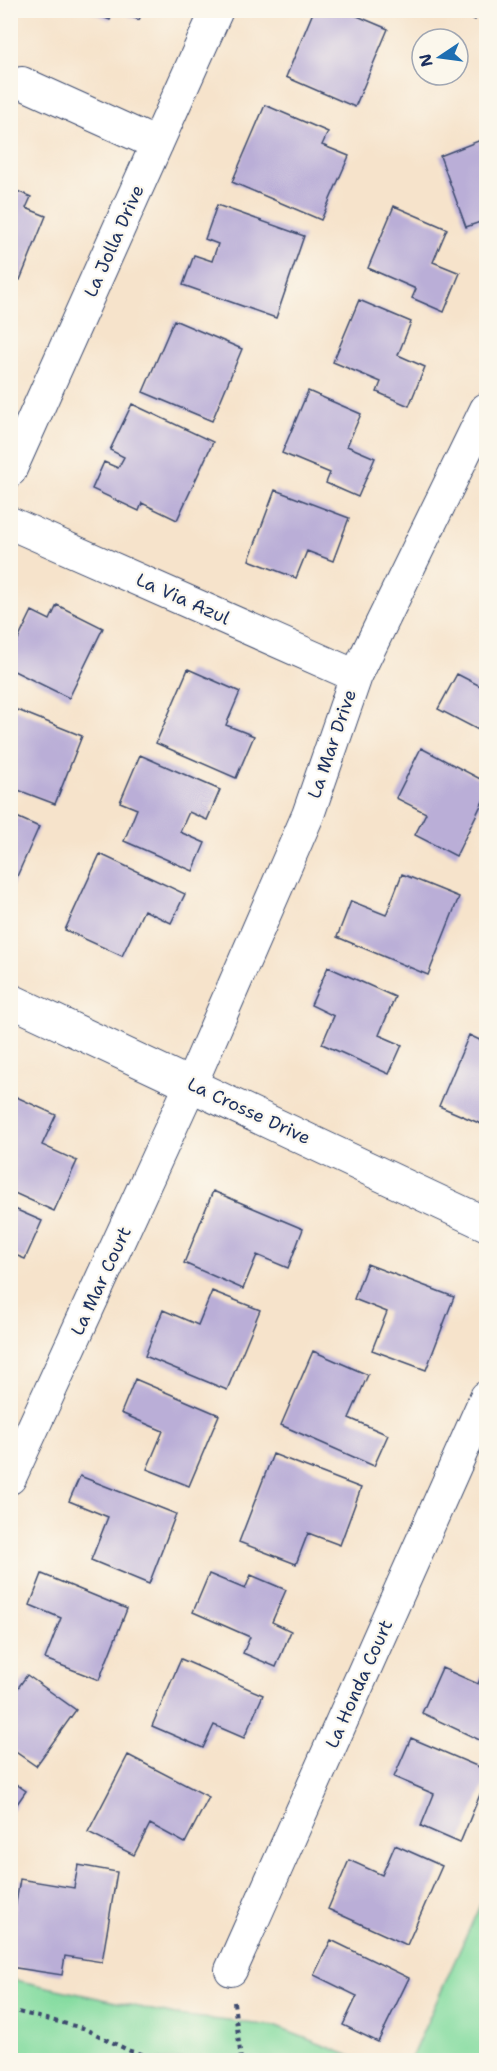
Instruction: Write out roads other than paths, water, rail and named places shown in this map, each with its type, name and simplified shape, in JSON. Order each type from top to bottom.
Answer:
[{"type":"street","name":"La Jolla Drive","points":[[10,471],[218,10]]},
{"type":"street","points":[[22,83],[157,144]]},
{"type":"street","name":"La Mar Drive","points":[[191,1084],[308,815],[356,676],[486,409]]},
{"type":"street","name":"La Via Azul","points":[[10,523],[356,676]]},
{"type":"street","name":"La Crosse Drive","points":[[10,999],[486,1224]]},
{"type":"street","name":"La Mar Court","points":[[10,1478],[191,1084]]},
{"type":"street","name":"La Honda Court","points":[[231,1970],[486,1397]]}]
